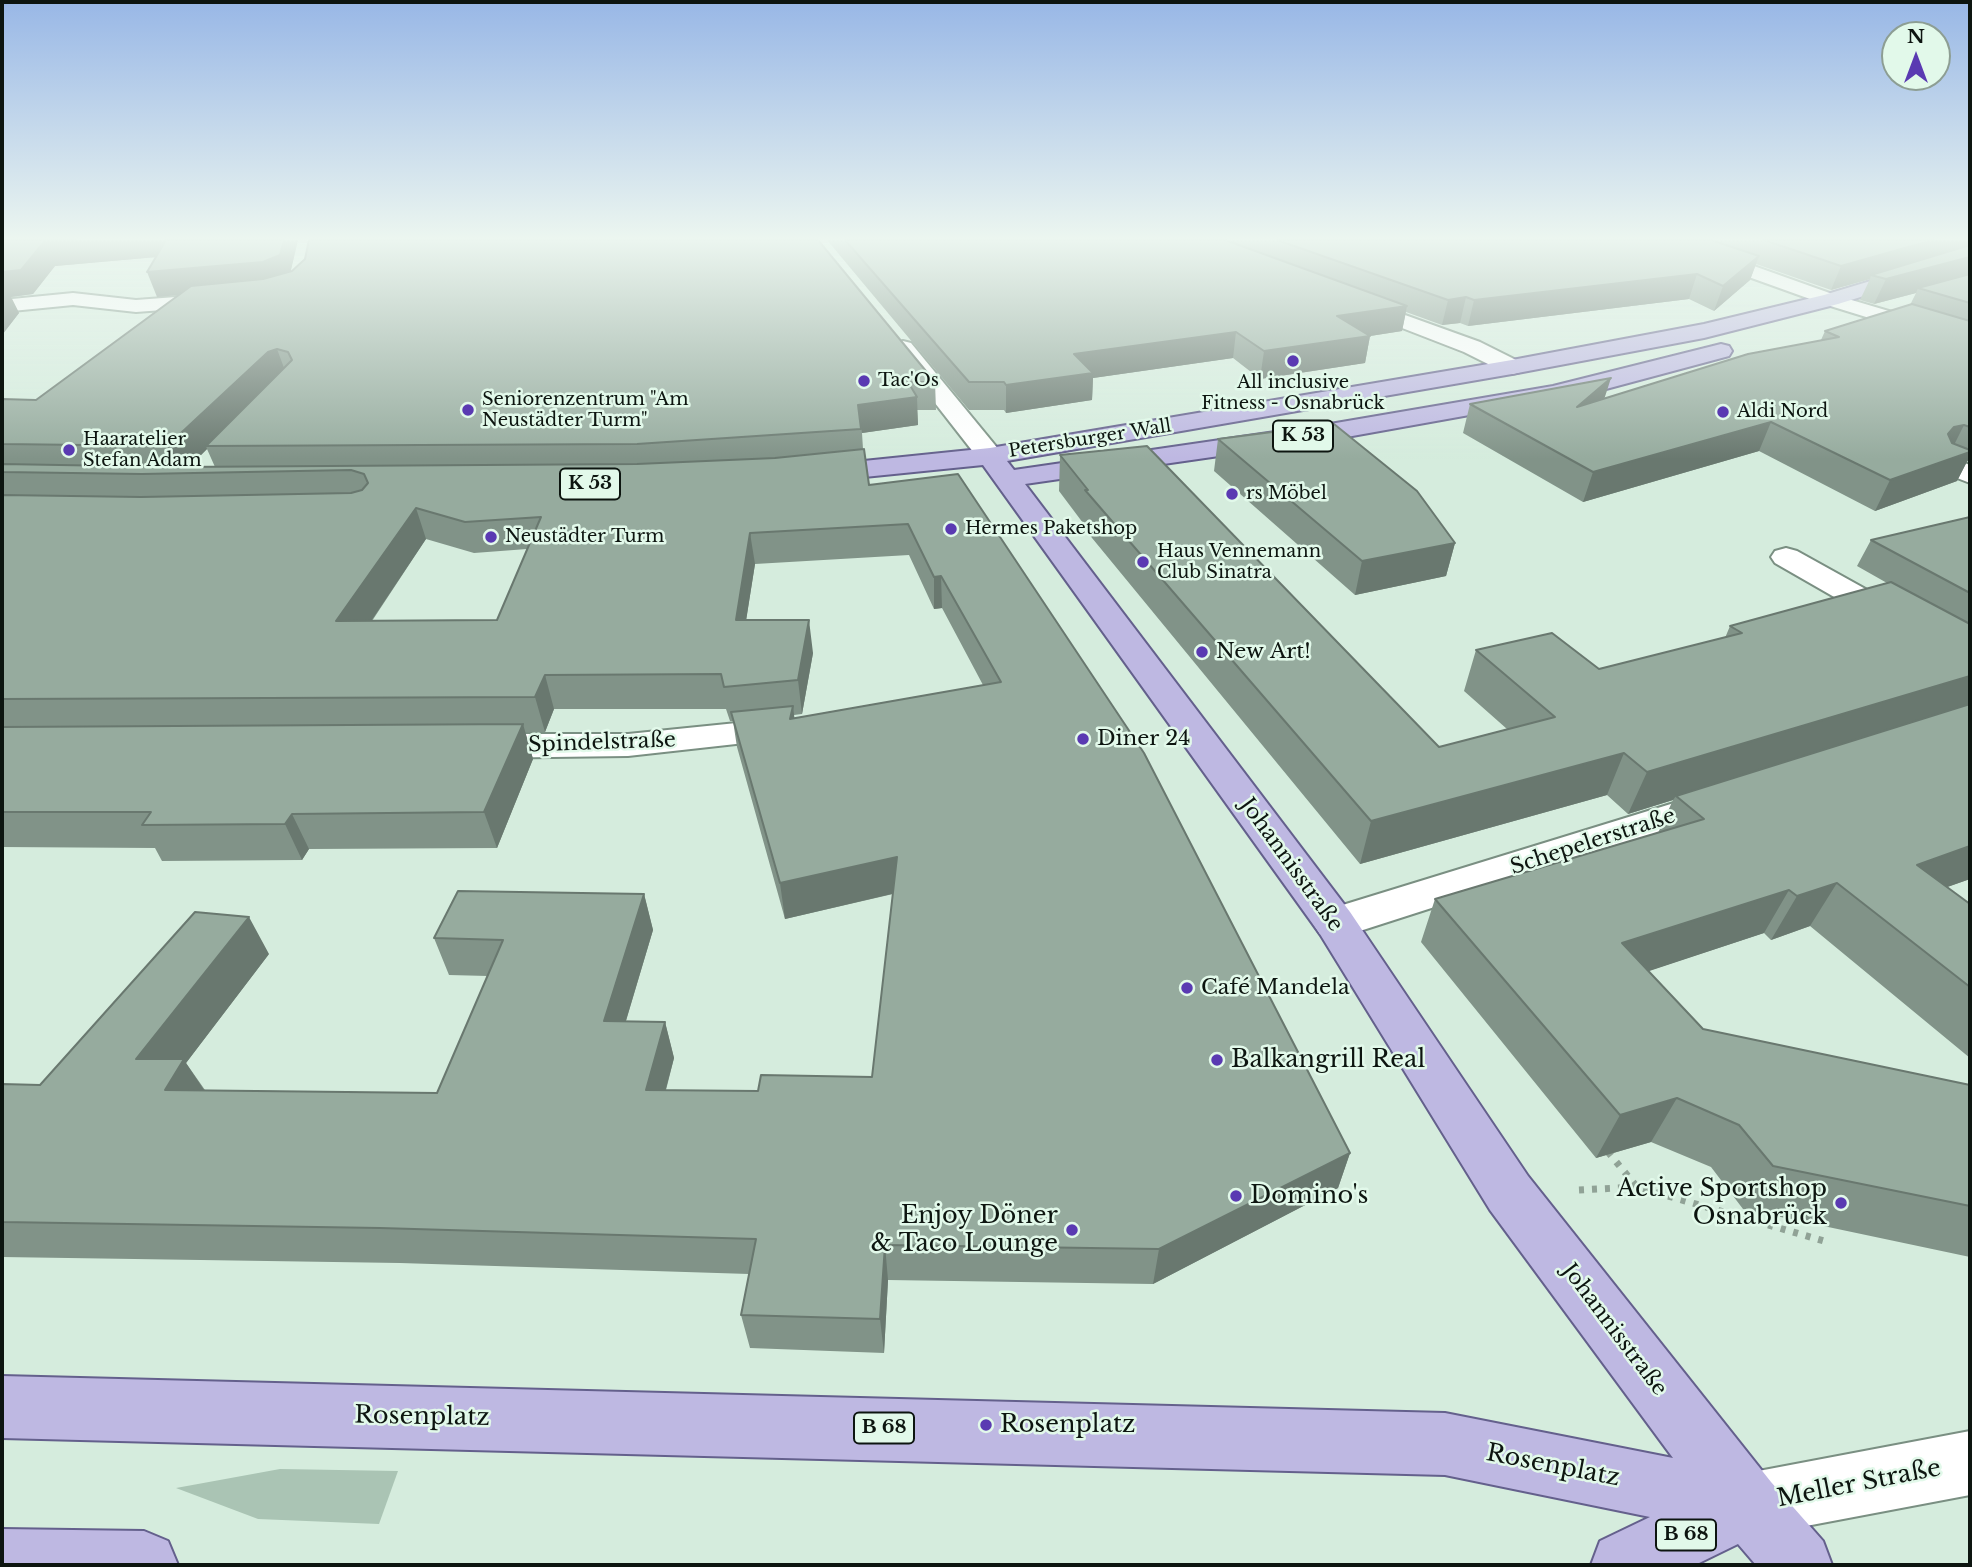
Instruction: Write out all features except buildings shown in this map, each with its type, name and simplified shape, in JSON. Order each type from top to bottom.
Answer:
[{"type":"main road","name":"Petersburger Wall","points":[[999,467],[1704,331],[1777,313]]},
{"type":"main road","points":[[1829,324],[1877,313]]},
{"type":"main road","name":"Petersburger Wall","points":[[999,467],[1330,432],[1598,384],[1741,346]]},
{"type":"main road","name":"K 53","points":[[799,487],[999,467]]},
{"type":"main road","name":"Johannisstraße","points":[[999,467],[1335,923],[1509,1193],[1748,1505],[1799,1565]]},
{"type":"main road","name":"Rosenplatz","points":[[2,1407],[1445,1444],[1748,1505]]},
{"type":"main road","name":"B 68","points":[[1624,1565],[1748,1505]]},
{"type":"main road","points":[[2,1562],[144,1565]]},
{"type":"street","points":[[1382,313],[1472,347],[1512,367]]},
{"type":"street","points":[[1878,313],[1970,342]]},
{"type":"street","name":"Johannisstraße","points":[[885,326],[999,467]]},
{"type":"street","points":[[1786,558],[1970,661]]},
{"type":"street","name":"Spindelstraße","points":[[447,746],[628,746],[825,725]]},
{"type":"street","name":"Schepelerstraße","points":[[1335,923],[1746,793]]},
{"type":"street","name":"Meller Straße","points":[[1748,1505],[1970,1463]]},
{"type":"path","points":[[1601,1144],[1637,1187],[1824,1241]]},
{"type":"green space","points":[[280,1469],[398,1471],[379,1524],[258,1519],[176,1488]]},
{"type":"place","name":"All inclusive Fitness - Osnabrück","points":[[1293,361]]},
{"type":"place","name":"Tac'Os","points":[[864,381]]},
{"type":"place","name":"Seniorenzentrum \"Am Neustädter Turm\"","points":[[468,410]]},
{"type":"place","name":"Aldi Nord","points":[[1723,412]]},
{"type":"place","name":"Haaratelier Stefan Adam","points":[[69,450]]},
{"type":"place","name":"rs Möbel","points":[[1232,494]]},
{"type":"place","name":"Hermes Paketshop","points":[[951,529]]},
{"type":"place","name":"Neustädter Turm","points":[[491,537]]},
{"type":"place","name":"Haus Vennemann Club Sinatra","points":[[1143,562]]},
{"type":"place","name":"New Art!","points":[[1202,652]]},
{"type":"place","name":"Diner 24","points":[[1083,739]]},
{"type":"place","name":"Café Mandela","points":[[1187,988]]},
{"type":"place","name":"Balkangrill Real","points":[[1217,1060]]},
{"type":"place","name":"Domino's","points":[[1236,1196]]},
{"type":"place","name":"Active Sportshop Osnabrück","points":[[1841,1203]]},
{"type":"place","name":"Enjoy Döner & Taco Lounge","points":[[1072,1230]]},
{"type":"place","name":"Rosenplatz","points":[[986,1425]]}]
